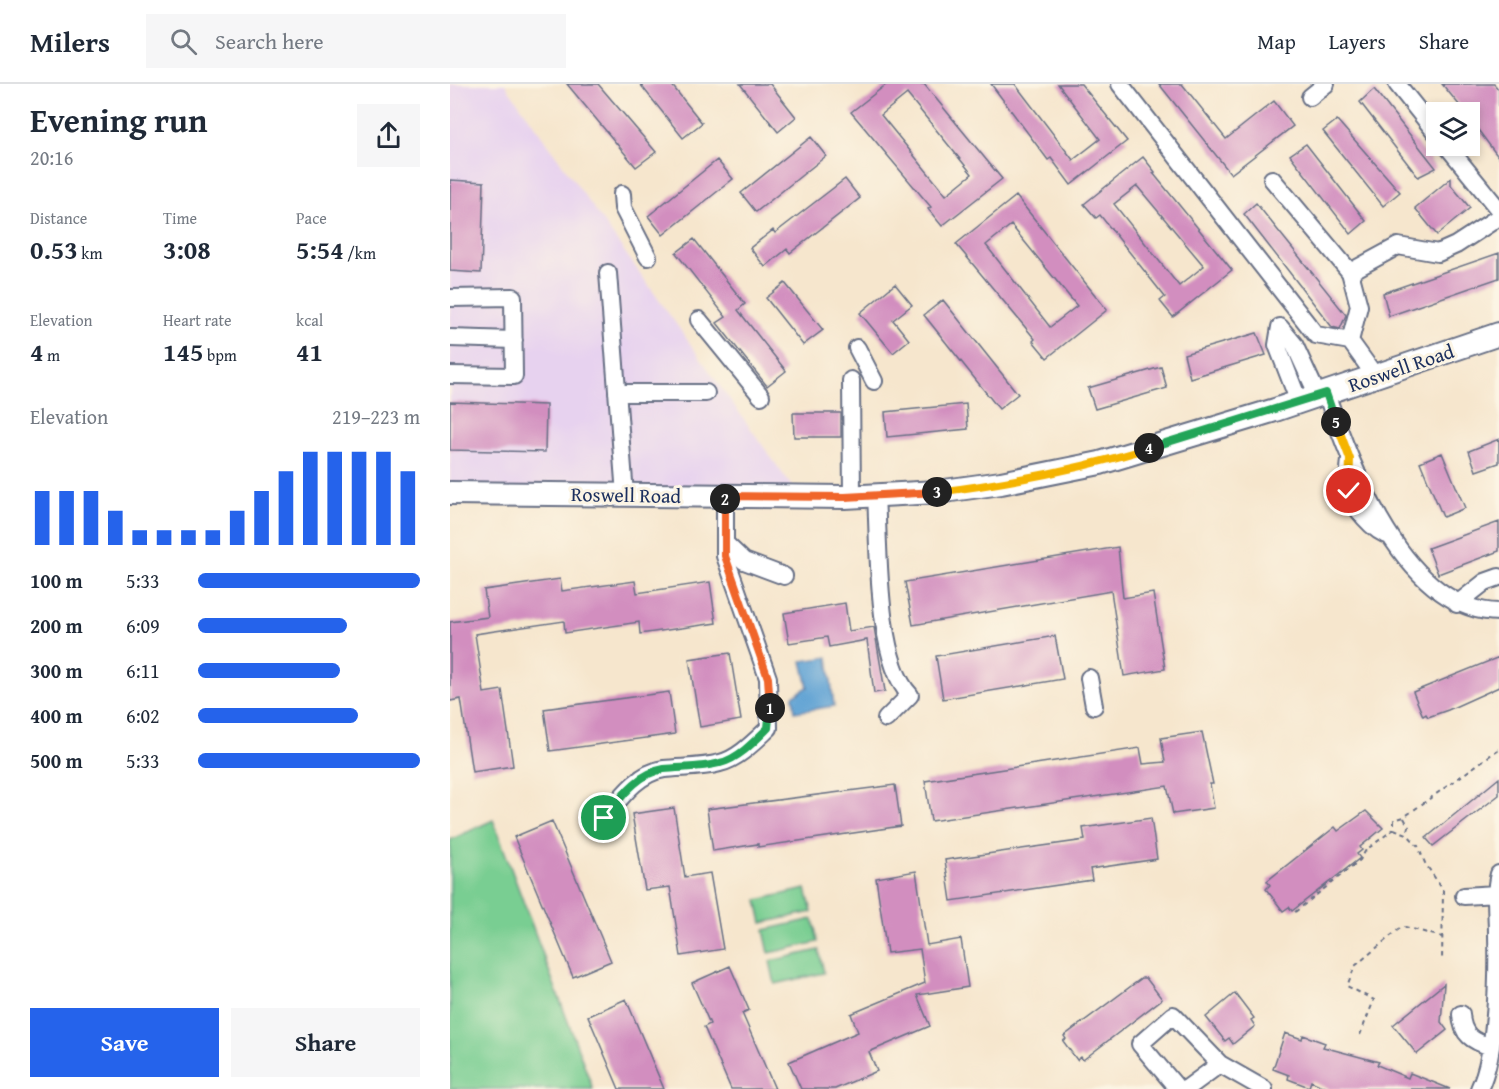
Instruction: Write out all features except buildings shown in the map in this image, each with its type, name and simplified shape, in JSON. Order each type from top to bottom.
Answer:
[{"type":"main road","name":"Roswell Road","points":[[450,493],[852,497],[937,492],[1001,483],[1101,463],[1376,377],[1499,334]]},
{"type":"lane","points":[[1120,84],[1316,335],[1350,341],[1376,377]]},
{"type":"lane","points":[[1310,97],[1326,84]]},
{"type":"lane","points":[[1397,84],[1426,120]]},
{"type":"lane","points":[[1455,156],[1499,210]]},
{"type":"lane","points":[[1272,179],[1350,272],[1359,306],[1350,341]]},
{"type":"lane","points":[[622,194],[623,208],[648,257]]},
{"type":"lane","points":[[1350,272],[1398,246],[1438,253],[1456,245],[1499,218]]},
{"type":"lane","points":[[608,273],[625,495]]},
{"type":"lane","points":[[450,298],[513,297],[514,376],[450,375]]},
{"type":"lane","points":[[699,320],[761,396]]},
{"type":"lane","points":[[450,338],[514,340]]},
{"type":"lane","points":[[858,348],[874,381]]},
{"type":"lane","points":[[851,381],[852,497]]},
{"type":"lane","points":[[617,393],[706,393]]},
{"type":"lane","points":[[1314,397],[1350,459],[1367,508],[1425,582],[1457,604],[1499,612]]},
{"type":"lane","points":[[876,495],[886,641],[902,685],[910,695],[886,719]]},
{"type":"lane","points":[[604,818],[628,789],[644,777],[662,770],[722,763],[746,749],[768,728],[768,678],[725,556],[725,496]]},
{"type":"lane","points":[[725,543],[744,561],[784,576]]},
{"type":"lane","points":[[1457,604],[1485,582],[1499,577]]},
{"type":"lane","points":[[1089,678],[1094,706]]},
{"type":"lane","points":[[1479,1089],[1488,1070],[1491,1047],[1497,937],[1496,894],[1499,874]]},
{"type":"lane","points":[[1464,896],[1496,894]]},
{"type":"lane","points":[[1461,1014],[1461,1025],[1473,1042],[1491,1047]]},
{"type":"lane","points":[[1178,1089],[1140,1044],[1173,1015],[1220,1064],[1264,1089]]},
{"type":"lane","points":[[1186,1089],[1220,1064]]},
{"type":"path","points":[[1394,829],[1394,820],[1404,817],[1499,748]]},
{"type":"path","points":[[1404,817],[1409,827],[1407,834]]},
{"type":"path","points":[[1394,829],[1407,834],[1418,846],[1425,863],[1443,890],[1442,962]]},
{"type":"path","points":[[1295,912],[1360,860],[1366,850],[1394,829]]},
{"type":"path","points":[[1360,1035],[1374,1000],[1347,986],[1355,966],[1399,929],[1405,927],[1442,937]]},
{"type":"shaded area","points":[[450,84],[505,84],[795,491],[450,500]]},
{"type":"green space","points":[[493,820],[593,1089],[450,1089],[450,840]]},
{"type":"green space","points":[[806,889],[812,912],[762,923],[757,900]]},
{"type":"green space","points":[[813,919],[818,942],[769,953],[764,930]]},
{"type":"green space","points":[[819,950],[824,973],[775,984],[770,961]]},
{"type":"water","points":[[828,657],[834,706],[795,712],[793,696],[808,687],[802,661]]},
{"type":"route","points":[[604,818],[628,789],[644,777],[662,770],[722,763],[746,749],[768,728],[770,706],[768,678],[725,556],[725,496],[845,497],[937,492],[1001,483],[1101,463],[1326,393],[1350,459],[1349,491]]}]
